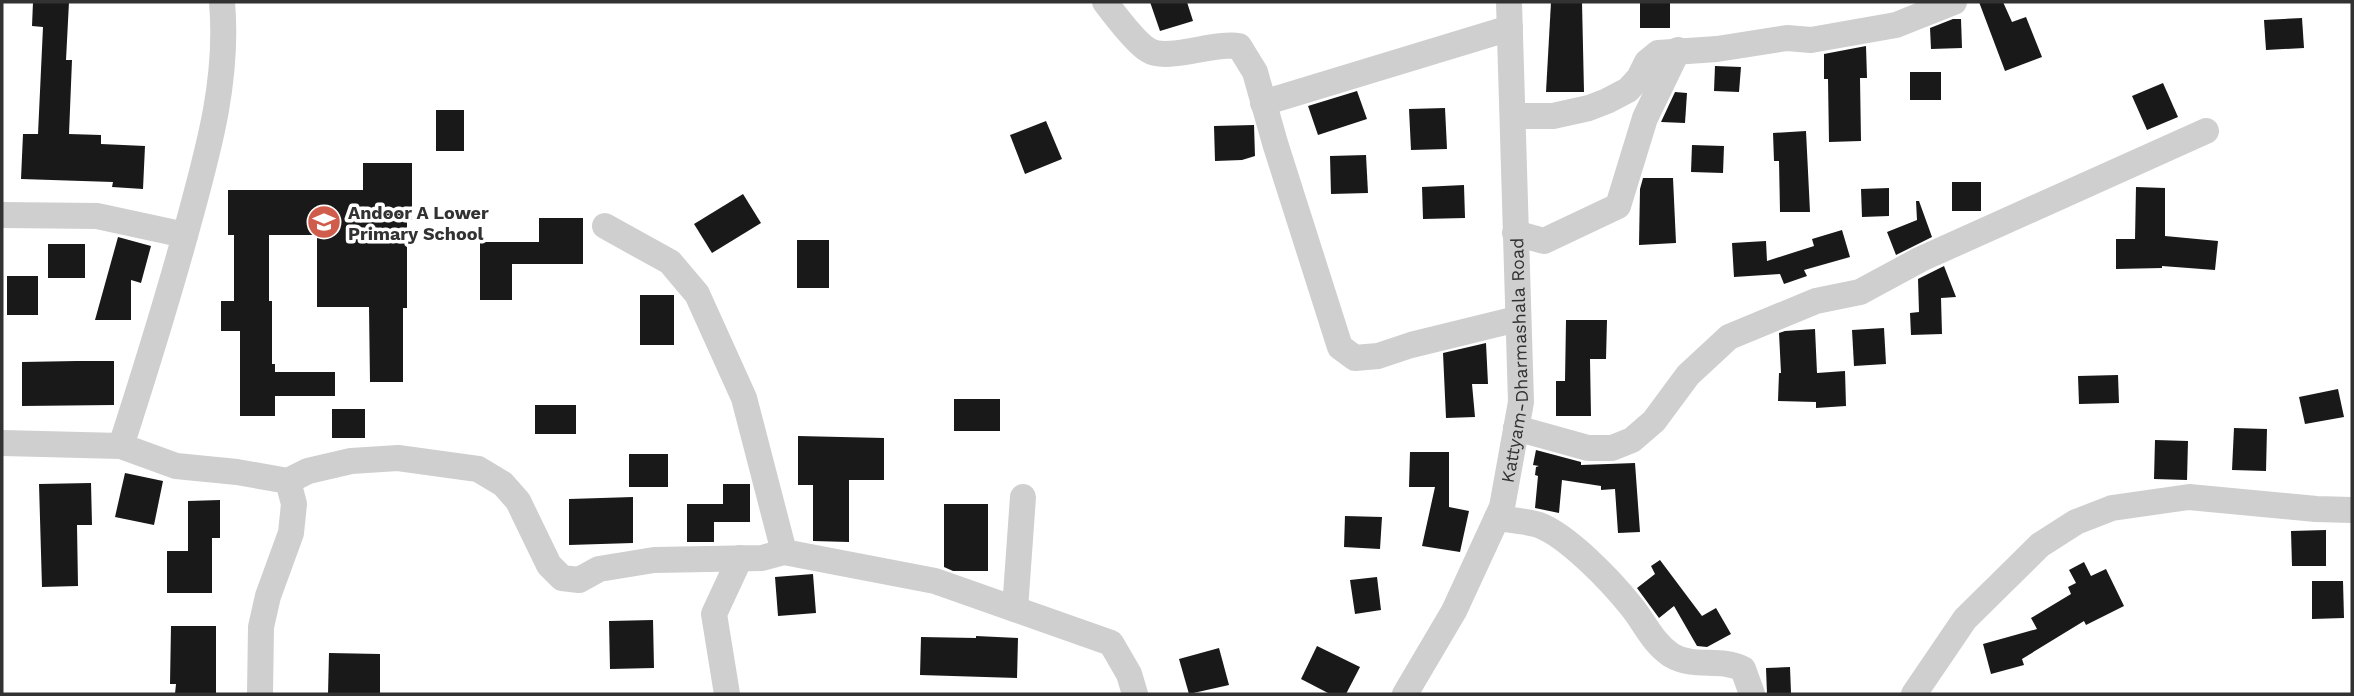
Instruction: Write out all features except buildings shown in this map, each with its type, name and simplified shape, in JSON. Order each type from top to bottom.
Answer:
[{"type":"street","points":[[121,446],[201,179],[221,88],[222,2]]},
{"type":"street","points":[[1105,2],[1149,51],[1166,55],[1227,44],[1239,46],[1255,72],[1340,347],[1355,358],[1378,356],[1517,319]]},
{"type":"street","name":"Kattyam-Dharmashala Road","points":[[1405,694],[1454,611],[1503,507],[1521,402],[1509,2]]},
{"type":"street","points":[[1513,116],[1553,116],[1589,108],[1628,90],[1639,78],[1647,62],[1658,53],[1717,49],[1787,38],[1811,40],[1896,25],[1954,2]]},
{"type":"street","points":[[1264,103],[1510,28]]},
{"type":"street","points":[[1515,233],[1544,241],[1618,206],[1645,118],[1678,50]]},
{"type":"street","points":[[1516,428],[1588,448],[1612,448],[1632,440],[1654,421],[1688,375],[1729,337],[1815,302],[1860,292],[1921,259],[2206,131]]},
{"type":"street","points":[[2,215],[97,216],[185,235]]},
{"type":"street","points":[[605,226],[670,262],[696,294],[744,398],[785,552]]},
{"type":"street","points":[[2,443],[121,446],[176,466],[237,472],[288,481],[308,471],[351,461],[386,458],[478,469],[503,484],[518,501],[550,565],[562,578],[579,580],[599,569],[654,560],[762,558],[785,552],[936,581],[1111,643],[1129,674],[1135,694]]},
{"type":"street","points":[[260,694],[261,627],[268,596],[291,533],[294,504],[288,481]]},
{"type":"street","points":[[1015,609],[1023,497]]},
{"type":"street","points":[[1914,694],[1965,619],[2040,545],[2076,522],[2112,508],[2189,497],[2352,510]]},
{"type":"street","points":[[1497,518],[1539,525],[1569,543],[1631,606],[1657,644],[1673,656],[1689,663],[1732,664],[1742,669],[1752,694]]},
{"type":"street","points":[[727,694],[714,614],[740,558]]},
{"type":"place","name":"Andoor A Lower Primary School","points":[[324,222]]}]
